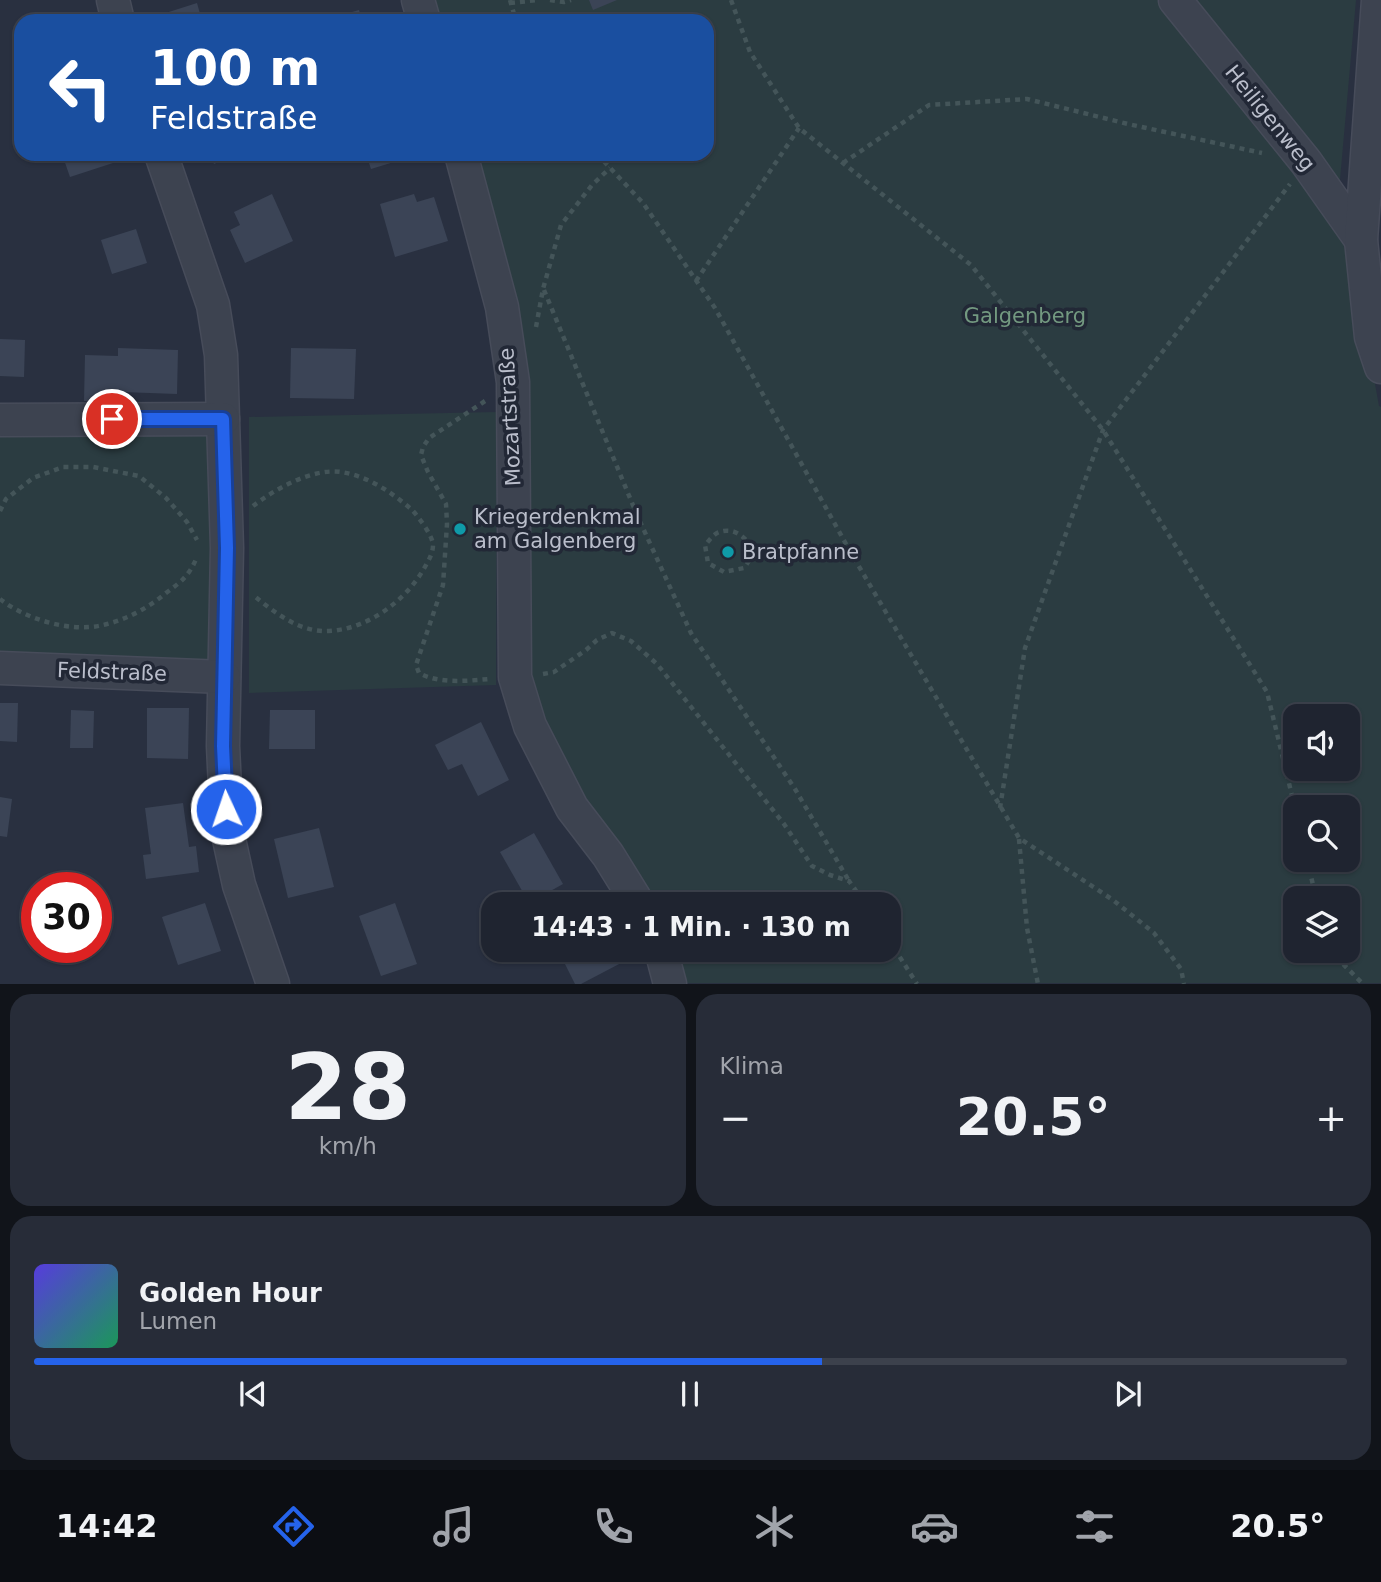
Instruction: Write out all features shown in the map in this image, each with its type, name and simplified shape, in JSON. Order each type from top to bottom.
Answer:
[{"type":"street","name":"Heiligenweg","points":[[1175,0],[1306,162],[1361,240]]},
{"type":"street","points":[[1378,0],[1361,240],[1371,337],[1381,367]]},
{"type":"street","points":[[163,161],[213,305],[221,355],[227,571],[223,746],[228,830],[239,885],[273,984]]},
{"type":"street","name":"Mozartstraße","points":[[463,161],[502,307],[513,382],[515,677],[530,726],[572,808],[608,855],[631,892]]},
{"type":"street","points":[[0,420],[223,419]]},
{"type":"street","name":"Feldstraße","points":[[0,668],[224,677]]},
{"type":"street","points":[[664,962],[670,984]]},
{"type":"path","points":[[510,2],[538,0]]},
{"type":"path","points":[[550,0],[571,0]]},
{"type":"path","points":[[732,0],[750,52],[799,128],[971,265],[1103,430],[1267,692],[1292,795]]},
{"type":"path","points":[[843,163],[929,106],[1027,99],[1128,124],[1306,162],[1103,430],[1025,648],[1000,808]]},
{"type":"path","points":[[696,281],[799,128]]},
{"type":"path","points":[[604,161],[643,203],[715,308],[851,553],[1019,838],[1113,900],[1154,933],[1181,969],[1184,984]]},
{"type":"path","points":[[534,334],[561,225],[592,185],[610,168]]},
{"type":"path","points":[[543,289],[637,515],[691,633],[795,789],[857,892]]},
{"type":"path","points":[[513,382],[429,438],[423,447],[421,454],[428,472],[446,504],[447,524],[443,584],[416,664],[419,673],[429,678],[466,681],[554,673],[597,640],[612,633],[631,641],[657,664],[784,824],[812,866],[830,876],[849,881]]},
{"type":"path","points":[[0,510],[6,499],[33,478],[62,467],[93,467],[139,476],[166,498],[187,523],[201,547],[191,571],[156,602],[130,616],[101,626],[35,620],[0,599]]},
{"type":"path","points":[[226,529],[270,493],[308,477],[340,472],[369,481],[393,493],[417,515],[433,542],[431,555],[417,582],[390,608],[358,625],[327,631],[298,626],[273,611],[227,571]]},
{"type":"path","points":[[734,531],[747,538],[755,552],[744,568],[724,572],[708,563],[705,545],[717,533],[734,531]]},
{"type":"path","points":[[755,552],[851,553]]},
{"type":"path","points":[[1019,838],[1027,928],[1038,984]]},
{"type":"path","points":[[901,959],[917,984]]},
{"type":"path","points":[[1342,963],[1363,984]]},
{"type":"green space","name":"Galgenberg","points":[[418,0],[1356,0],[1338,202],[1350,246],[1381,407],[1381,983],[670,983],[664,962],[901,962],[901,892],[631,892],[530,726],[513,382],[463,161],[714,161],[714,14],[422,14]]},
{"type":"green space","points":[[497,412],[496,685],[249,693],[249,417]]},
{"type":"green space","points":[[0,430],[205,433],[217,445],[209,663],[0,662]]},
{"type":"building","points":[[589,0],[617,0],[593,10]]},
{"type":"building","points":[[197,3],[200,14],[163,14]]},
{"type":"building","points":[[64,161],[112,161],[113,163],[70,177]]},
{"type":"building","points":[[368,161],[397,161],[371,169]]},
{"type":"building","points":[[272,194],[293,241],[245,263],[230,230],[240,225],[234,212]]},
{"type":"building","points":[[414,194],[417,202],[434,197],[448,241],[395,257],[380,204]]},
{"type":"building","points":[[136,229],[147,263],[112,274],[101,240]]},
{"type":"building","points":[[0,339],[25,340],[24,377],[0,376]]},
{"type":"building","points":[[118,348],[178,350],[177,394],[122,392],[122,402],[84,401],[85,355],[118,356]]},
{"type":"building","points":[[291,348],[356,349],[354,399],[290,398]]},
{"type":"building","points":[[0,703],[18,703],[17,742],[0,741]]},
{"type":"building","points":[[147,708],[189,708],[188,759],[147,758]]},
{"type":"building","points":[[71,710],[94,711],[93,748],[70,748]]},
{"type":"building","points":[[270,710],[315,710],[315,749],[269,749]]},
{"type":"building","points":[[481,722],[509,780],[478,796],[462,764],[448,770],[435,745]]},
{"type":"building","points":[[0,797],[12,799],[7,837],[0,836]]},
{"type":"building","points":[[183,803],[189,847],[196,846],[199,872],[146,879],[143,855],[151,854],[145,808]]},
{"type":"building","points":[[319,828],[334,887],[288,898],[274,839]]},
{"type":"building","points":[[534,833],[563,884],[549,892],[523,892],[500,852]]},
{"type":"building","points":[[205,903],[221,951],[178,965],[162,917]]},
{"type":"building","points":[[395,903],[417,964],[381,976],[359,916]]},
{"type":"building","points":[[564,962],[621,962],[581,984],[575,984]]},
{"type":"place","name":"Kriegerdenkmal am Galgenberg","points":[[460,529]]},
{"type":"place","name":"Bratpfanne","points":[[728,552]]},
{"type":"route","points":[[112,419],[223,419],[227,548],[223,746],[226,809]]}]
